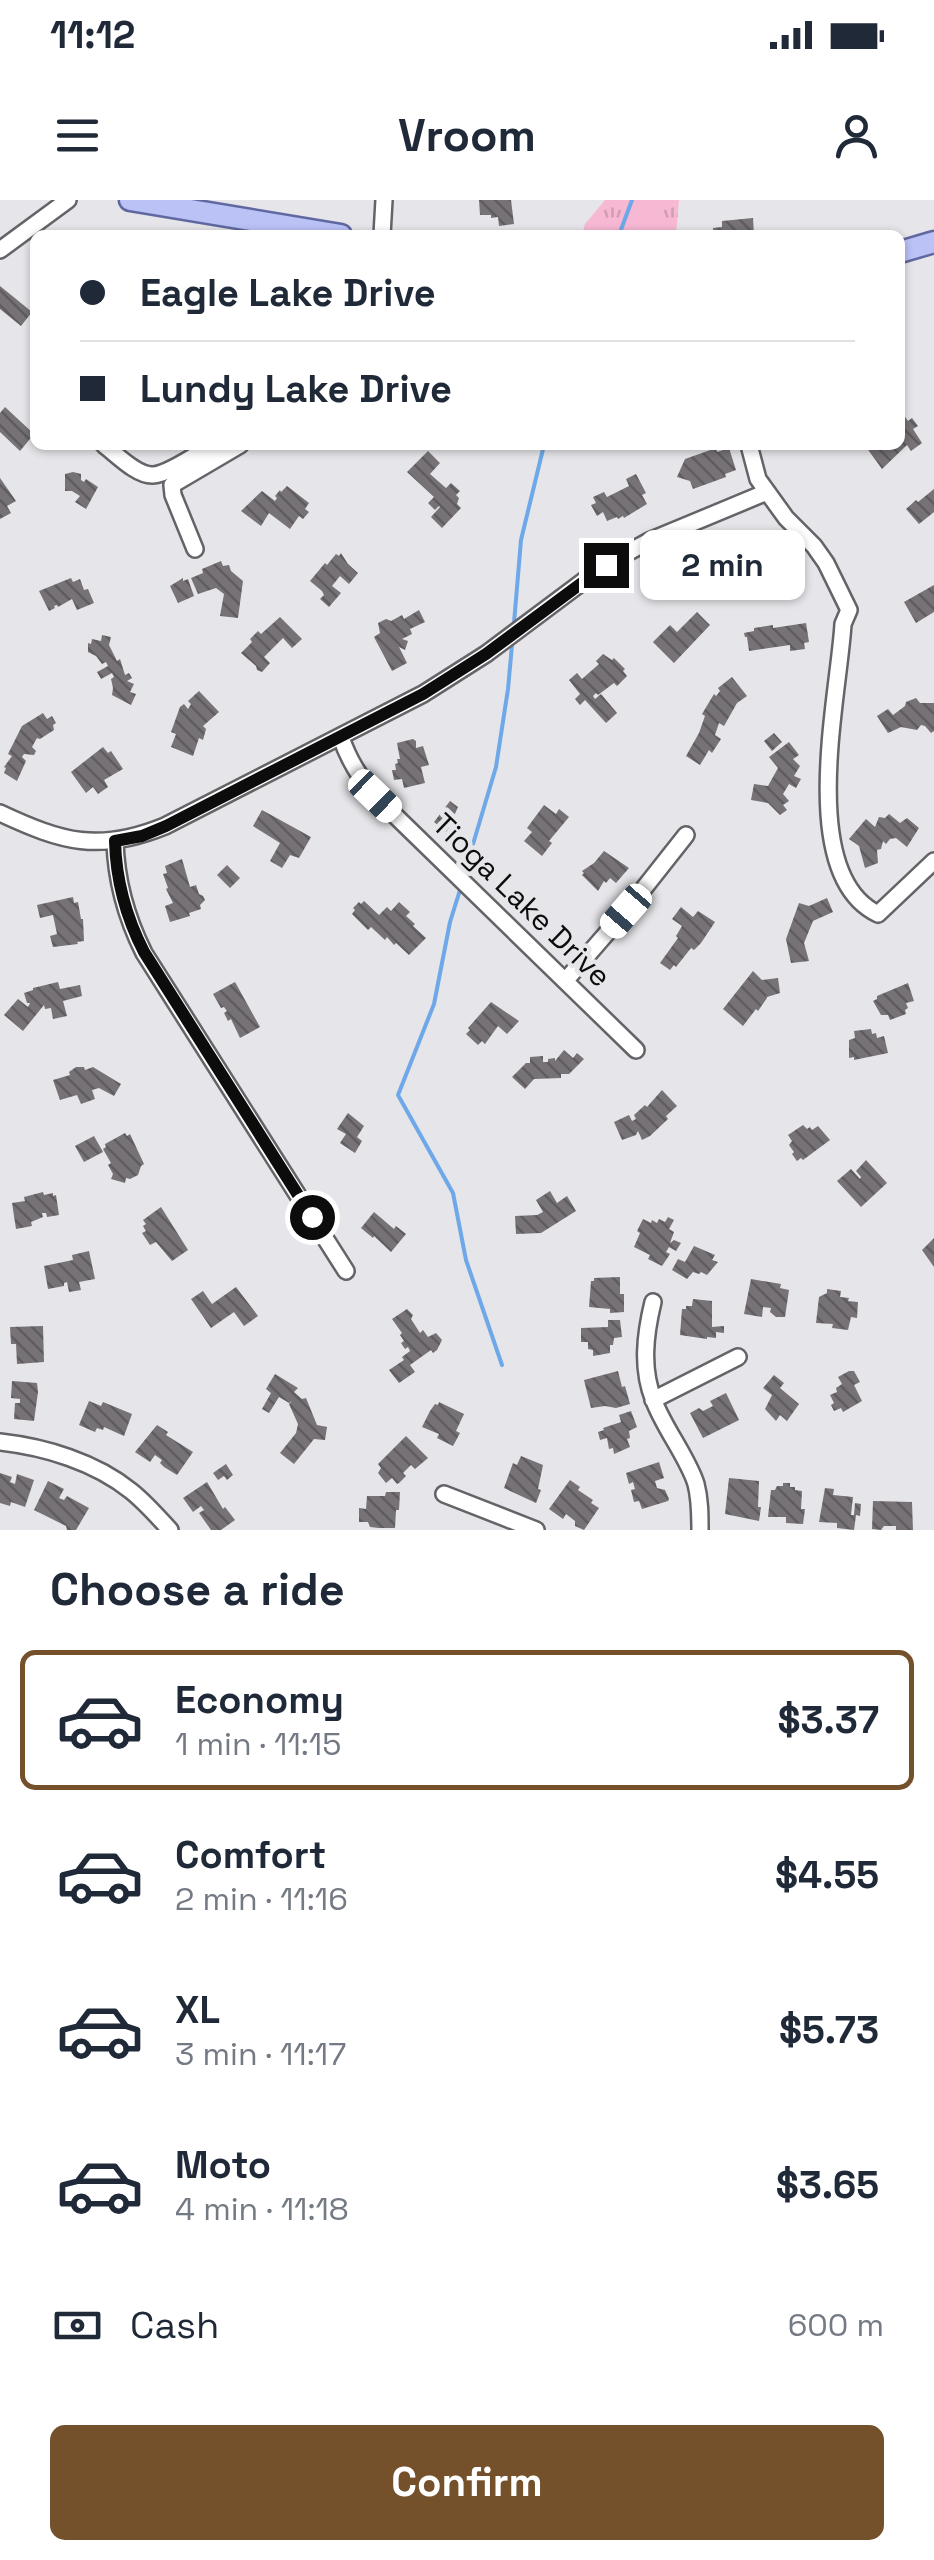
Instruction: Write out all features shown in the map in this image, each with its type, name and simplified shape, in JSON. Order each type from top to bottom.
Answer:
[{"type":"main road","points":[[130,200],[311,230]]},
{"type":"main road","points":[[905,251],[934,242]]},
{"type":"street","points":[[0,250],[68,200]]},
{"type":"street","points":[[382,230],[384,200]]},
{"type":"street","points":[[111,450],[152,475],[203,450]]},
{"type":"street","points":[[195,548],[172,496],[172,485],[232,450]]},
{"type":"street","points":[[750,450],[766,492],[826,564],[849,610],[843,624],[829,752],[827,804],[835,857],[853,893],[878,914],[934,861]]},
{"type":"street","points":[[0,813],[46,834],[91,842],[142,836],[166,826],[423,694],[606,565],[649,542],[766,492]]},
{"type":"street","name":"Tioga Lake Drive","points":[[341,737],[344,749],[375,796],[636,1050]]},
{"type":"street","points":[[566,980],[686,834]]},
{"type":"street","points":[[115,841],[116,869],[130,923],[144,952],[346,1271]]},
{"type":"street","points":[[652,1302],[645,1351],[647,1376],[653,1400],[696,1482],[700,1530]]},
{"type":"street","points":[[653,1400],[738,1357]]},
{"type":"street","points":[[0,1442],[54,1452],[91,1468],[131,1490],[170,1530]]},
{"type":"street","points":[[444,1494],[536,1530]]},
{"type":"green space","points":[[605,200],[679,200],[676,230],[583,230]]},
{"type":"building","points":[[479,200],[511,200],[514,224],[499,226],[498,217],[480,215]]},
{"type":"building","points":[[753,218],[754,230],[713,230],[722,227],[722,221]]},
{"type":"building","points":[[0,286],[30,310],[30,315],[21,326],[0,309]]},
{"type":"building","points":[[5,407],[30,430],[30,439],[20,451],[0,432],[0,413]]},
{"type":"building","points":[[905,417],[908,421],[912,418],[918,426],[913,429],[922,443],[911,451]]},
{"type":"building","points":[[710,450],[730,450],[736,470],[693,489],[690,481],[677,477],[685,459]]},
{"type":"building","points":[[868,450],[902,450],[882,469]]},
{"type":"building","points":[[428,451],[440,463],[430,474],[446,488],[451,483],[460,491],[456,495],[461,508],[442,528],[431,517],[440,507],[435,510],[428,503],[434,497],[407,472]]},
{"type":"building","points":[[73,472],[98,487],[86,509],[75,502],[80,496],[65,491],[65,474]]},
{"type":"building","points":[[636,474],[647,504],[624,518],[607,521],[603,512],[597,516],[591,505],[596,503],[593,497],[604,492],[607,497],[629,486],[626,479]]},
{"type":"building","points":[[0,478],[16,501],[7,506],[11,513],[0,519]]},
{"type":"building","points":[[287,486],[309,503],[305,509],[309,512],[303,519],[299,516],[290,529],[269,513],[261,526],[241,511],[262,491],[275,501],[275,496]]},
{"type":"building","points":[[934,489],[934,512],[919,524],[906,509]]},
{"type":"building","points":[[341,553],[358,573],[349,584],[340,576],[332,586],[341,593],[329,607],[320,599],[322,591],[310,581],[325,563]]},
{"type":"building","points":[[221,561],[243,581],[238,618],[220,616],[224,594],[216,588],[198,594],[191,578]]},
{"type":"building","points":[[71,578],[73,582],[80,579],[94,603],[77,610],[72,599],[49,611],[39,591]]},
{"type":"building","points":[[188,579],[194,596],[178,603],[170,586]]},
{"type":"building","points":[[934,585],[934,612],[916,623],[904,602]]},
{"type":"building","points":[[419,610],[425,622],[410,629],[412,634],[402,639],[408,641],[405,650],[399,647],[407,663],[392,671],[374,637],[380,633],[378,623],[402,615],[404,619]]},
{"type":"building","points":[[697,612],[710,625],[674,663],[653,642],[670,625],[677,632]]},
{"type":"building","points":[[280,617],[302,639],[292,648],[283,638],[264,657],[270,663],[262,672],[241,653],[258,631],[261,634]]},
{"type":"building","points":[[806,623],[809,642],[804,643],[805,649],[790,651],[790,645],[749,651],[744,633],[754,628]]},
{"type":"building","points":[[102,635],[111,637],[109,645],[117,661],[120,659],[125,675],[129,673],[132,678],[127,681],[134,684],[130,692],[136,694],[131,705],[112,695],[112,673],[101,679],[97,672],[108,666],[106,662],[102,664],[88,652],[88,643],[92,639],[101,641]]},
{"type":"building","points":[[603,654],[614,658],[627,676],[617,686],[614,683],[593,696],[595,699],[601,694],[617,713],[606,723],[585,700],[580,705],[575,699],[580,694],[569,680],[577,673],[582,679],[599,664],[596,661]]},
{"type":"building","points":[[732,677],[747,696],[737,703],[724,726],[719,723],[715,735],[721,739],[700,765],[686,756],[699,733],[705,716],[702,714],[720,691],[718,688]]},
{"type":"building","points":[[199,691],[219,712],[203,726],[203,740],[199,738],[193,756],[171,747],[176,734],[171,732],[180,707],[184,704],[188,709],[188,701]]},
{"type":"building","points":[[916,698],[920,703],[934,703],[934,731],[931,733],[921,725],[917,730],[901,727],[888,733],[877,716],[888,709],[893,715]]},
{"type":"building","points":[[43,713],[47,719],[52,716],[54,730],[37,738],[32,747],[34,755],[24,754],[26,761],[17,781],[4,773],[12,756],[8,754],[22,726]]},
{"type":"building","points":[[774,733],[782,742],[772,751],[764,741]]},
{"type":"building","points":[[413,739],[416,748],[423,746],[429,765],[421,767],[425,783],[404,788],[402,779],[394,780],[392,770],[396,770],[400,759],[397,743]]},
{"type":"building","points":[[789,742],[799,755],[793,759],[800,766],[794,776],[801,779],[796,788],[789,784],[783,794],[789,801],[783,805],[787,810],[780,815],[768,803],[751,800],[754,784],[768,786],[778,768],[769,757]]},
{"type":"building","points":[[103,747],[108,753],[111,751],[123,769],[104,780],[108,787],[98,794],[93,787],[86,793],[71,772]]},
{"type":"building","points":[[450,801],[458,807],[446,832],[434,822]]},
{"type":"building","points":[[544,805],[569,817],[542,856],[524,841],[532,832],[527,828]]},
{"type":"building","points":[[262,810],[311,837],[299,858],[290,855],[282,868],[270,861],[280,843],[253,826]]},
{"type":"building","points":[[889,814],[900,823],[907,818],[919,828],[907,847],[896,838],[886,844],[883,841],[877,850],[878,863],[865,868],[859,846],[849,839],[866,819],[875,827],[879,817]]},
{"type":"building","points":[[604,851],[629,868],[616,883],[610,878],[604,881],[598,891],[582,871]]},
{"type":"building","points":[[182,859],[190,887],[196,885],[205,900],[201,909],[189,913],[190,916],[170,922],[165,906],[173,903],[163,874],[167,873],[165,866]]},
{"type":"building","points":[[227,865],[240,878],[230,888],[217,875]]},
{"type":"building","points":[[73,897],[83,919],[84,941],[53,947],[50,936],[57,934],[53,915],[40,918],[37,905]]},
{"type":"building","points":[[827,898],[833,912],[813,921],[804,943],[809,961],[791,963],[786,939],[799,903],[809,906]]},
{"type":"building","points":[[364,901],[379,915],[387,907],[391,911],[399,902],[410,912],[406,916],[413,926],[426,938],[409,955],[371,927],[368,930],[352,914],[353,908]]},
{"type":"building","points":[[681,907],[693,917],[698,911],[715,922],[701,943],[670,970],[660,963],[678,938],[682,926],[672,919]]},
{"type":"building","points":[[753,971],[762,980],[778,978],[780,993],[766,995],[758,1011],[743,1026],[723,1009]]},
{"type":"building","points":[[58,982],[60,989],[80,985],[82,996],[63,1001],[67,1016],[53,1019],[51,1008],[45,1009],[44,1005],[23,1031],[4,1015],[18,999],[28,1007],[30,1003],[24,993]]},
{"type":"building","points":[[235,982],[260,1027],[240,1038],[224,1013],[227,1011],[213,994]]},
{"type":"building","points":[[908,983],[914,1001],[906,1003],[906,1014],[890,1020],[888,1015],[881,1015],[873,1001],[877,996]]},
{"type":"building","points":[[491,1002],[519,1021],[507,1034],[498,1026],[485,1044],[482,1041],[478,1045],[466,1034]]},
{"type":"building","points":[[871,1029],[877,1038],[884,1036],[888,1053],[849,1058],[849,1040],[855,1038],[854,1031]]},
{"type":"building","points":[[564,1050],[573,1058],[577,1053],[584,1059],[569,1074],[534,1079],[525,1089],[512,1077],[530,1063],[530,1057],[543,1056],[543,1062],[555,1061]]},
{"type":"building","points":[[76,1067],[93,1067],[121,1084],[114,1096],[99,1088],[92,1090],[95,1099],[81,1104],[77,1095],[60,1100],[53,1080],[70,1075]]},
{"type":"building","points":[[662,1090],[677,1106],[666,1116],[668,1119],[642,1140],[638,1131],[622,1140],[614,1122],[629,1115],[632,1121],[636,1119],[634,1115]]},
{"type":"building","points":[[348,1113],[364,1126],[357,1137],[362,1141],[355,1153],[340,1143],[346,1134],[337,1129]]},
{"type":"building","points":[[803,1125],[812,1130],[818,1126],[830,1140],[797,1161],[788,1135]]},
{"type":"building","points":[[125,1133],[130,1134],[144,1164],[138,1175],[126,1178],[125,1183],[111,1179],[111,1163],[103,1149]]},
{"type":"building","points":[[94,1136],[103,1152],[84,1162],[75,1146]]},
{"type":"building","points":[[866,1160],[887,1183],[861,1207],[837,1181],[851,1169],[860,1179],[856,1171]]},
{"type":"building","points":[[550,1191],[557,1203],[567,1196],[576,1211],[541,1233],[516,1234],[515,1216],[543,1212],[536,1200]]},
{"type":"building","points":[[43,1192],[56,1195],[59,1215],[47,1217],[42,1213],[43,1217],[31,1222],[32,1226],[16,1229],[12,1203]]},
{"type":"building","points":[[161,1207],[188,1250],[172,1261],[156,1242],[150,1245],[142,1233],[146,1231],[143,1220]]},
{"type":"building","points":[[374,1212],[406,1234],[391,1252],[361,1228]]},
{"type":"building","points":[[668,1217],[674,1220],[669,1229],[674,1232],[670,1243],[681,1243],[676,1251],[669,1247],[666,1252],[670,1254],[662,1266],[634,1247],[643,1219],[657,1223]]},
{"type":"building","points":[[934,1238],[934,1267],[922,1250]]},
{"type":"building","points":[[694,1246],[715,1255],[712,1260],[718,1262],[707,1275],[693,1272],[687,1279],[672,1270],[678,1259],[685,1262]]},
{"type":"building","points":[[89,1251],[95,1279],[79,1282],[81,1290],[69,1292],[67,1282],[48,1289],[44,1266],[73,1260],[72,1255]]},
{"type":"building","points":[[620,1277],[624,1312],[589,1307],[594,1278]]},
{"type":"building","points":[[751,1279],[781,1284],[780,1288],[789,1290],[785,1317],[776,1317],[771,1308],[763,1307],[762,1317],[744,1314]]},
{"type":"building","points":[[236,1287],[258,1316],[244,1326],[234,1312],[211,1328],[191,1299],[203,1291],[212,1304]]},
{"type":"building","points":[[827,1289],[841,1291],[840,1297],[858,1302],[857,1318],[851,1317],[848,1330],[816,1323],[819,1297]]},
{"type":"building","points":[[693,1299],[712,1301],[712,1327],[724,1326],[724,1333],[716,1332],[716,1338],[707,1339],[680,1335],[682,1309],[692,1306]]},
{"type":"building","points":[[407,1309],[420,1333],[423,1330],[428,1337],[436,1333],[442,1340],[437,1350],[410,1365],[415,1372],[399,1383],[389,1370],[410,1351],[401,1343],[402,1333],[392,1319]]},
{"type":"building","points":[[608,1320],[620,1320],[622,1337],[614,1338],[610,1353],[593,1356],[588,1342],[581,1342],[581,1328],[608,1327]]},
{"type":"building","points":[[43,1326],[44,1362],[17,1364],[10,1327]]},
{"type":"building","points":[[618,1371],[630,1404],[591,1408],[584,1380]]},
{"type":"building","points":[[854,1371],[860,1382],[854,1385],[862,1401],[843,1412],[841,1408],[834,1411],[830,1395],[842,1384],[838,1377]]},
{"type":"building","points":[[275,1374],[298,1388],[294,1392],[306,1398],[317,1425],[327,1427],[325,1440],[314,1439],[294,1464],[280,1453],[296,1433],[298,1424],[289,1404],[292,1401],[279,1397],[269,1413],[262,1409],[271,1393],[266,1389]]},
{"type":"building","points":[[774,1375],[784,1383],[780,1388],[799,1404],[787,1421],[780,1415],[776,1421],[765,1409],[772,1395],[763,1388]]},
{"type":"building","points":[[12,1381],[37,1383],[34,1421],[14,1419],[15,1403],[20,1403],[20,1399],[11,1398]]},
{"type":"building","points":[[726,1393],[739,1420],[703,1438],[690,1413],[713,1406],[710,1401]]},
{"type":"building","points":[[89,1401],[101,1406],[103,1402],[132,1414],[124,1436],[104,1427],[95,1432],[79,1425]]},
{"type":"building","points":[[439,1402],[464,1414],[453,1446],[422,1427]]},
{"type":"building","points":[[631,1411],[637,1427],[629,1431],[630,1447],[614,1454],[607,1438],[600,1440],[598,1432],[621,1422],[619,1415]]},
{"type":"building","points":[[157,1425],[193,1452],[177,1475],[155,1455],[150,1462],[135,1452]]},
{"type":"building","points":[[406,1436],[428,1458],[415,1469],[411,1465],[399,1483],[392,1478],[386,1483],[378,1473],[378,1464]]},
{"type":"building","points":[[521,1456],[543,1465],[536,1503],[504,1488],[513,1463],[517,1465]]},
{"type":"building","points":[[659,1462],[664,1478],[655,1481],[669,1499],[642,1509],[639,1501],[634,1502],[631,1490],[635,1489],[626,1473]]},
{"type":"building","points":[[226,1464],[233,1475],[218,1480],[213,1473]]},
{"type":"building","points":[[0,1473],[12,1477],[10,1482],[15,1484],[17,1474],[34,1480],[25,1507],[0,1503]]},
{"type":"building","points":[[729,1478],[759,1481],[759,1521],[725,1514]]},
{"type":"building","points":[[570,1480],[599,1508],[584,1530],[566,1514],[563,1519],[549,1509]]},
{"type":"building","points":[[48,1481],[64,1489],[59,1498],[64,1500],[67,1496],[89,1508],[76,1530],[67,1530],[34,1510]]},
{"type":"building","points":[[207,1482],[223,1509],[235,1520],[221,1530],[211,1530],[199,1513],[204,1510],[201,1506],[193,1512],[183,1498]]},
{"type":"building","points":[[783,1483],[802,1491],[803,1524],[786,1523],[786,1517],[768,1517],[771,1490]]},
{"type":"building","points":[[825,1488],[834,1489],[833,1495],[853,1497],[851,1515],[855,1503],[861,1504],[854,1530],[837,1528],[837,1523],[819,1522]]},
{"type":"building","points":[[386,1492],[400,1492],[395,1528],[370,1527],[368,1522],[359,1522],[359,1508],[366,1509],[367,1496],[385,1496]]},
{"type":"building","points":[[873,1501],[912,1502],[913,1530],[896,1530],[896,1526],[872,1529]]},
{"type":"waterway","points":[[621,230],[632,200]]},
{"type":"waterway","points":[[514,623],[521,540],[543,450]]},
{"type":"waterway","points":[[465,871],[496,767],[512,645]]},
{"type":"waterway","points":[[460,890],[434,1004],[398,1095],[453,1193],[466,1260],[502,1365]]},
{"type":"route","points":[[312,1217],[144,952],[130,923],[116,869],[115,841],[166,826],[423,694],[486,654],[606,565]]}]
